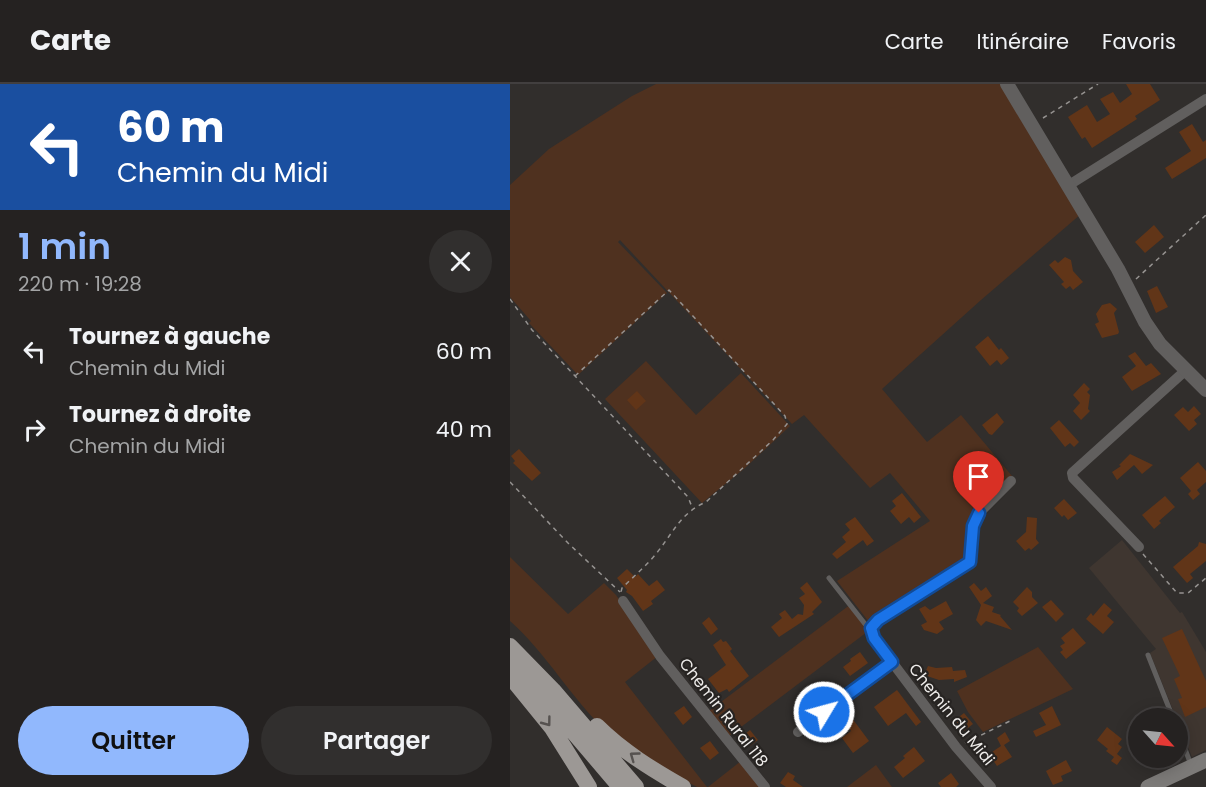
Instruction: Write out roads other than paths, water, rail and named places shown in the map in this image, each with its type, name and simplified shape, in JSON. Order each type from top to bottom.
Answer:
[{"type":"highway","points":[[510,646],[553,690],[636,787]]},
{"type":"highway","points":[[510,663],[552,707],[620,787]]},
{"type":"highway","points":[[510,677],[552,728],[589,787]]},
{"type":"highway","points":[[553,690],[574,701],[609,738],[640,761],[683,787]]},
{"type":"main road","points":[[1148,787],[1206,760]]},
{"type":"street","points":[[1007,84],[1070,185],[1145,322],[1160,344],[1206,390]]},
{"type":"street","points":[[1070,185],[1206,99]]},
{"type":"street","points":[[1139,547],[1072,478],[1072,473],[1186,370]]},
{"type":"street","points":[[871,628],[878,620],[970,562],[973,526],[979,513],[1011,481]]},
{"type":"street","name":"Chemin Rural 118","points":[[622,597],[660,656],[765,787]]},
{"type":"street","name":"Chemin du Midi","points":[[871,628],[874,638],[956,747],[991,787]]},
{"type":"street","points":[[798,732],[892,662]]},
{"type":"lane","points":[[830,578],[865,624],[871,628]]},
{"type":"lane","points":[[1148,655],[1169,708]]},
{"type":"lane","points":[[1188,756],[1192,766]]}]
